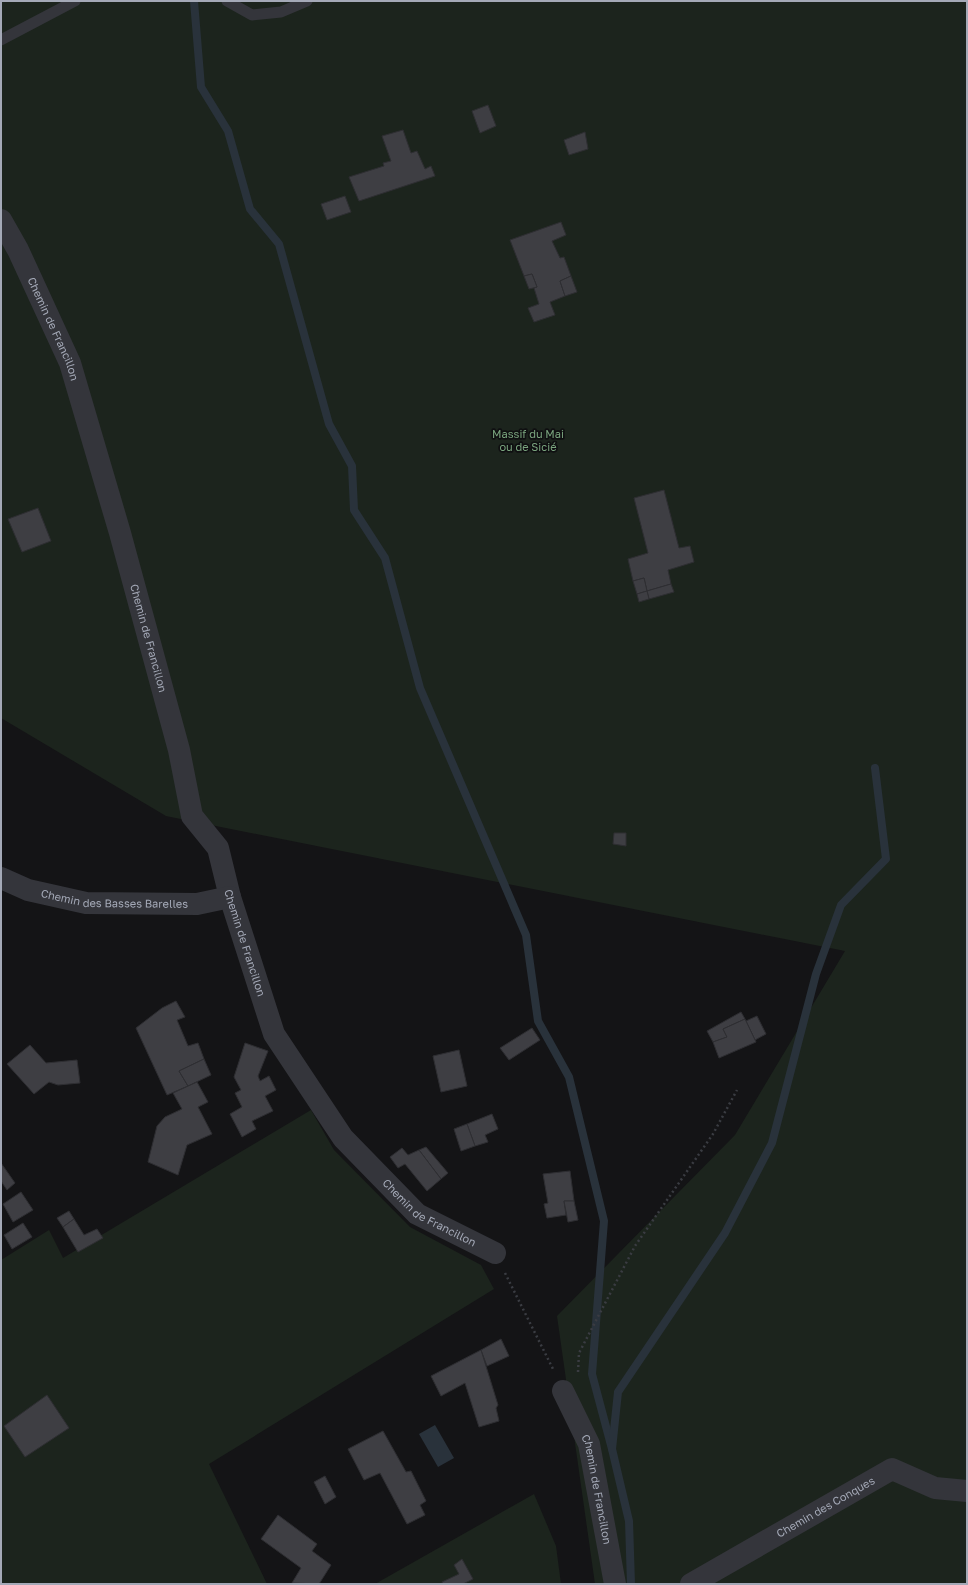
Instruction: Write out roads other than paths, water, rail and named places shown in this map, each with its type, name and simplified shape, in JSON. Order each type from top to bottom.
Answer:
[{"type":"street","name":"Chemin de Francillon","points":[[1,220],[18,250],[70,363],[120,533],[175,735],[192,816],[218,848],[230,897],[274,1034],[344,1138],[417,1214],[496,1253]]},
{"type":"street","name":"Chemin des Basses Barelles","points":[[1,878],[28,890],[86,903],[196,904],[230,897]]},
{"type":"street","name":"Chemin de Francillon","points":[[570,1383],[589,1444],[615,1584]]},
{"type":"street","name":"Chemin des Conques","points":[[691,1584],[892,1469],[935,1488],[967,1491]]},
{"type":"lane","points":[[1,40],[75,1]]},
{"type":"lane","points":[[227,1],[252,15],[281,12],[307,1]]},
{"type":"waterway","points":[[194,1],[201,87],[228,131],[250,209],[279,244],[329,424],[352,466],[354,510],[385,558],[420,688],[526,935],[538,1021],[569,1077],[604,1221],[592,1374],[612,1449]]},
{"type":"waterway","points":[[631,1584],[629,1521],[612,1449],[618,1392],[725,1233],[772,1143],[816,974],[841,905],[886,859],[875,768]]},
{"type":"park label","name":"Massif du Mai ou de Sicié","points":[[528,440]]}]
